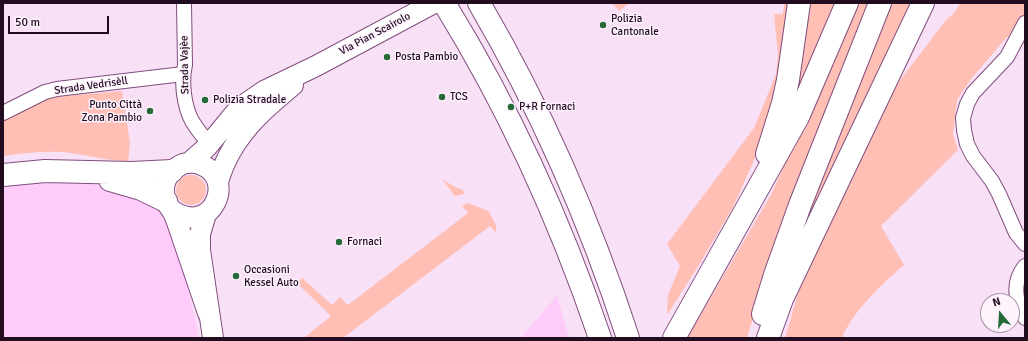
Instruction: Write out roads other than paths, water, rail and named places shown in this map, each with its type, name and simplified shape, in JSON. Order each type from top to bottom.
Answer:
[{"type":"highway","points":[[444,3],[491,84],[530,161],[567,245],[600,338]]},
{"type":"highway","points":[[479,3],[521,78],[568,176],[595,244],[628,338]]},
{"type":"highway","points":[[740,220],[761,170],[782,103],[788,80],[799,3]]},
{"type":"highway","points":[[674,338],[798,117],[847,3]]},
{"type":"highway","points":[[756,338],[775,275],[798,212],[880,3]]},
{"type":"highway","points":[[768,338],[782,299],[923,3]]},
{"type":"highway","points":[[3,174],[40,171],[132,173],[181,167]]},
{"type":"highway","points":[[67,172],[130,185],[169,206]]},
{"type":"main road","name":"Via Pian Scairolo","points":[[181,167],[210,144],[235,113],[264,91],[316,66],[434,3]]},
{"type":"main road","name":"Via Pian Scairolo","points":[[218,182],[229,153],[252,122],[316,66]]},
{"type":"main road","points":[[169,206],[180,216],[189,218],[206,214],[212,209],[218,196],[218,182],[214,174],[207,168],[198,164],[181,167],[167,177],[164,185],[164,193],[208,313]]},
{"type":"main road","points":[[206,214],[200,234],[200,250],[208,313],[213,338]]},
{"type":"street","name":"Strada Vajèe","points":[[184,3],[185,65],[183,74],[186,104],[192,121],[202,136],[210,144]]},
{"type":"street","points":[[1025,24],[1007,57],[973,94],[967,104],[963,118],[967,144],[973,156],[992,181],[1016,233],[1025,244]]},
{"type":"street","name":"Strada Vedrisèll","points":[[4,113],[45,92],[57,89],[183,74]]},
{"type":"street","points":[[1025,266],[1018,278],[1016,298],[1025,318]]},
{"type":"place","name":"Polizia Cantonale","points":[[603,25]]},
{"type":"place","name":"Posta Pambio","points":[[387,57]]},
{"type":"place","name":"TCS","points":[[442,97]]},
{"type":"place","name":"Polizia Stradale","points":[[205,100]]},
{"type":"place","name":"P+R Fornaci","points":[[511,107]]},
{"type":"place","name":"Punto Città Zona Pambio","points":[[150,111]]},
{"type":"place","name":"Fornaci","points":[[339,242]]},
{"type":"place","name":"Occasioni Kessel Auto","points":[[236,276]]}]
